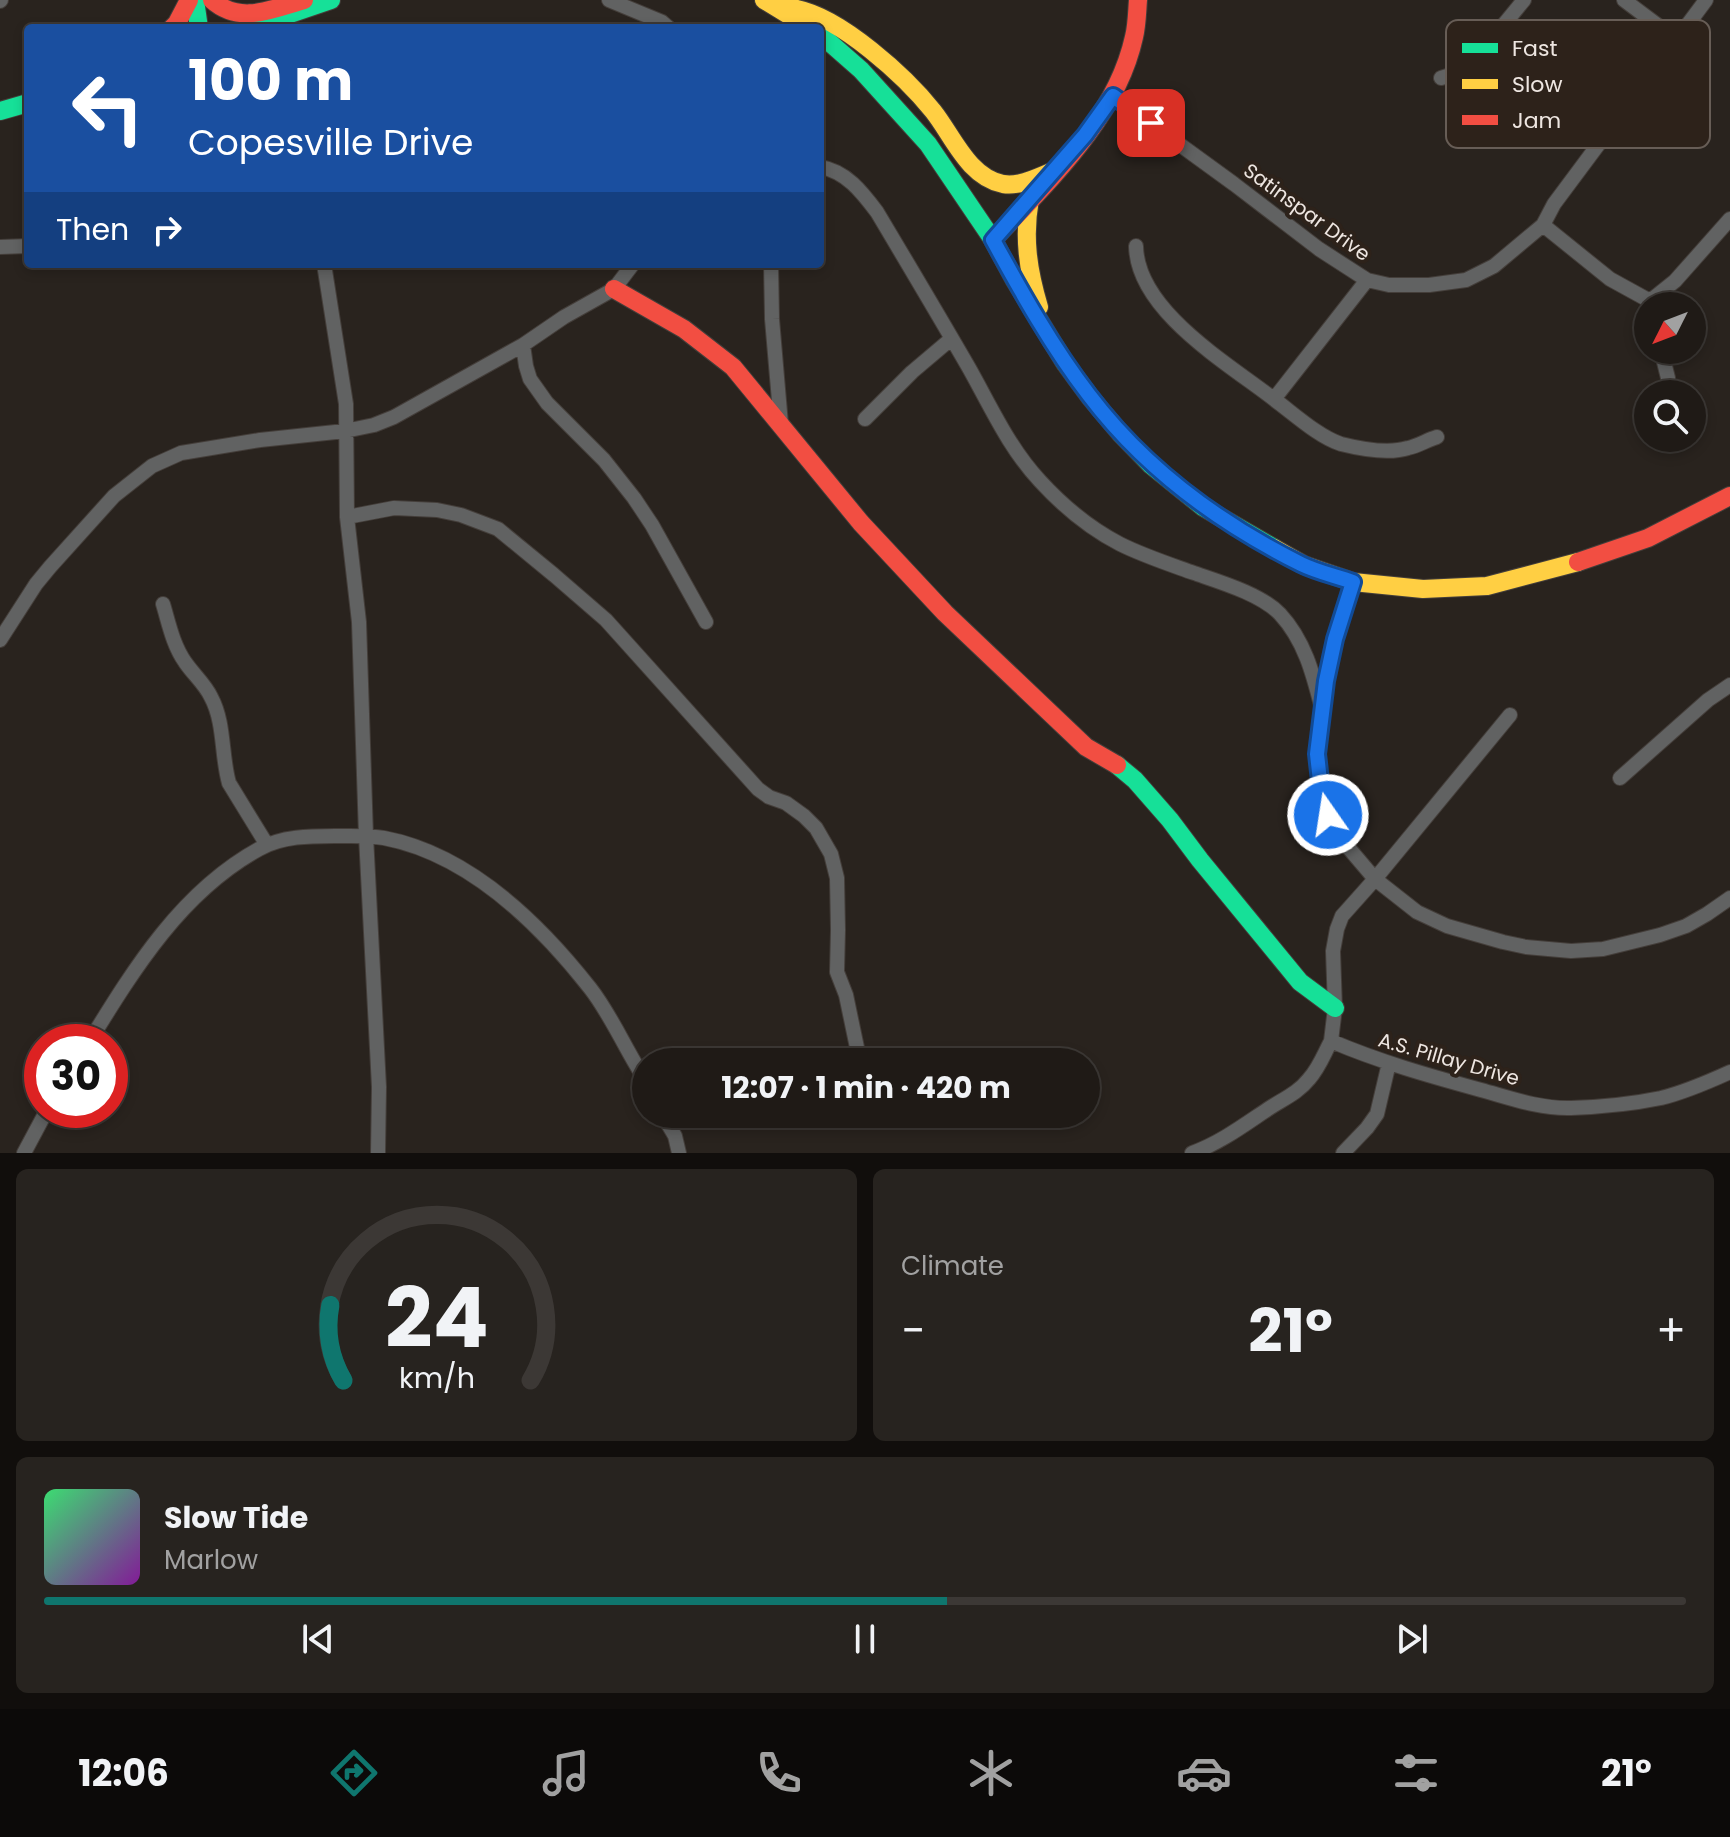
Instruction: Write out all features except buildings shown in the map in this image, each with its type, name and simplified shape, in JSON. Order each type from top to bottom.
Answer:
[{"type":"street","points":[[176,24],[189,0]]},
{"type":"street","points":[[195,0],[198,24]]},
{"type":"street","points":[[212,0],[224,10],[244,15],[304,0]]},
{"type":"street","points":[[261,24],[331,0]]},
{"type":"street","points":[[609,0],[664,24]]},
{"type":"street","points":[[993,240],[1056,170],[1113,96],[1134,38],[1138,0]]},
{"type":"street","points":[[1508,20],[1524,0]]},
{"type":"street","points":[[1624,0],[1651,20]]},
{"type":"street","name":"Satinspar Drive","points":[[1691,20],[1706,0]]},
{"type":"street","points":[[772,4],[813,15],[860,43],[885,63],[931,109],[971,164],[983,175],[1003,184],[1013,184],[1056,170]]},
{"type":"street","points":[[772,4],[804,24]]},
{"type":"street","points":[[824,38],[861,70],[928,144],[993,240],[1065,363],[1121,434],[1151,465],[1203,507],[1304,565],[1353,582],[1431,589],[1487,586],[1587,560],[1648,538],[1730,496]]},
{"type":"street","points":[[1441,78],[1446,76]]},
{"type":"street","name":"Satinspar Drive","points":[[1113,96],[1319,249],[1367,280],[1389,285],[1429,285],[1466,280],[1494,266],[1543,225],[1554,204],[1595,148]]},
{"type":"street","points":[[0,111],[24,104]]},
{"type":"street","points":[[824,168],[846,177],[864,194],[1016,450],[1039,480],[1099,532],[1121,544],[1223,583],[1265,602],[1278,612],[1303,646],[1323,713]]},
{"type":"street","points":[[1030,199],[1025,221],[1025,249],[1044,329]]},
{"type":"street","points":[[1663,292],[1730,219]]},
{"type":"street","points":[[1543,225],[1610,279],[1634,294]]},
{"type":"street","points":[[0,247],[24,246]]},
{"type":"street","points":[[1136,246],[1140,271],[1170,315],[1223,363],[1310,427],[1338,443],[1379,450],[1408,449],[1437,437]]},
{"type":"street","points":[[325,268],[346,404],[347,517],[359,622],[379,1087],[378,1153]]},
{"type":"street","points":[[0,640],[50,567],[114,496],[152,466],[181,453],[345,431],[394,417],[523,345],[614,289],[630,268]]},
{"type":"street","points":[[771,268],[781,424]]},
{"type":"street","points":[[1274,399],[1367,280]]},
{"type":"street","points":[[614,289],[655,311],[733,367],[861,523],[945,613],[1086,747],[1135,780],[1300,982],[1335,1008]]},
{"type":"street","points":[[865,419],[912,372],[951,339]]},
{"type":"street","points":[[523,345],[530,379],[547,403],[604,460],[634,498],[706,622]]},
{"type":"street","points":[[1664,364],[1668,378]]},
{"type":"street","points":[[347,517],[394,508],[437,510],[498,529],[606,620],[758,789],[786,803],[816,828],[831,854],[837,878],[837,972],[846,995],[857,1048]]},
{"type":"street","points":[[1353,582],[1326,681],[1317,754],[1321,790],[1328,815],[1341,839],[1375,879],[1417,912],[1447,926],[1526,947],[1571,951],[1603,949],[1660,935],[1686,926],[1730,898]]},
{"type":"street","points":[[163,604],[177,648],[212,698],[229,783],[267,845]]},
{"type":"street","points":[[1620,778],[1708,700],[1730,685]]},
{"type":"street","points":[[1192,1153],[1237,1131],[1296,1093],[1309,1080],[1331,1041],[1335,1008],[1333,951],[1342,916],[1510,715]]},
{"type":"street","points":[[100,1024],[136,968],[188,903],[218,877],[267,845],[299,837],[366,836],[428,852],[474,876],[519,910],[592,991],[632,1058]]},
{"type":"street","name":"A.S. Pillay Drive","points":[[1331,1041],[1389,1063],[1548,1107],[1624,1104],[1663,1097],[1730,1072]]},
{"type":"street","points":[[1343,1153],[1377,1114],[1389,1063]]},
{"type":"street","points":[[24,1153],[37,1128]]},
{"type":"street","points":[[670,1128],[679,1153]]},
{"type":"traffic: fast","points":[[195,0],[198,24]]},
{"type":"traffic: fast","points":[[261,24],[331,0]]},
{"type":"traffic: fast","points":[[824,38],[861,70],[928,144],[993,240],[1065,363],[1121,434],[1151,465],[1203,507],[1274,548]]},
{"type":"traffic: fast","points":[[0,111],[24,104]]},
{"type":"traffic: fast","points":[[1117,765],[1135,780],[1170,820],[1300,982],[1335,1008]]},
{"type":"traffic: slow","points":[[764,0],[803,24]]},
{"type":"traffic: slow","points":[[779,8],[797,9],[814,15],[871,50],[921,97],[962,154],[991,180],[1017,184],[1056,170]]},
{"type":"traffic: slow","points":[[1030,199],[1028,253],[1039,307]]},
{"type":"traffic: slow","points":[[1274,548],[1304,565],[1353,582],[1423,589],[1487,586],[1578,562]]},
{"type":"traffic: jam","points":[[176,24],[189,0]]},
{"type":"traffic: jam","points":[[212,0],[223,8],[245,13],[268,11],[304,0]]},
{"type":"traffic: jam","points":[[993,240],[1057,171],[1096,122],[1125,67],[1134,37],[1138,0]]},
{"type":"traffic: jam","points":[[614,289],[684,329],[733,367],[861,523],[945,613],[1086,747],[1117,765]]},
{"type":"traffic: jam","points":[[1578,562],[1648,538],[1730,496]]},
{"type":"route","points":[[1151,123],[1113,96],[1056,170],[993,240],[1065,363],[1121,434],[1151,465],[1203,507],[1254,538],[1304,565],[1353,582],[1326,681],[1317,754],[1321,790],[1328,815]]}]
